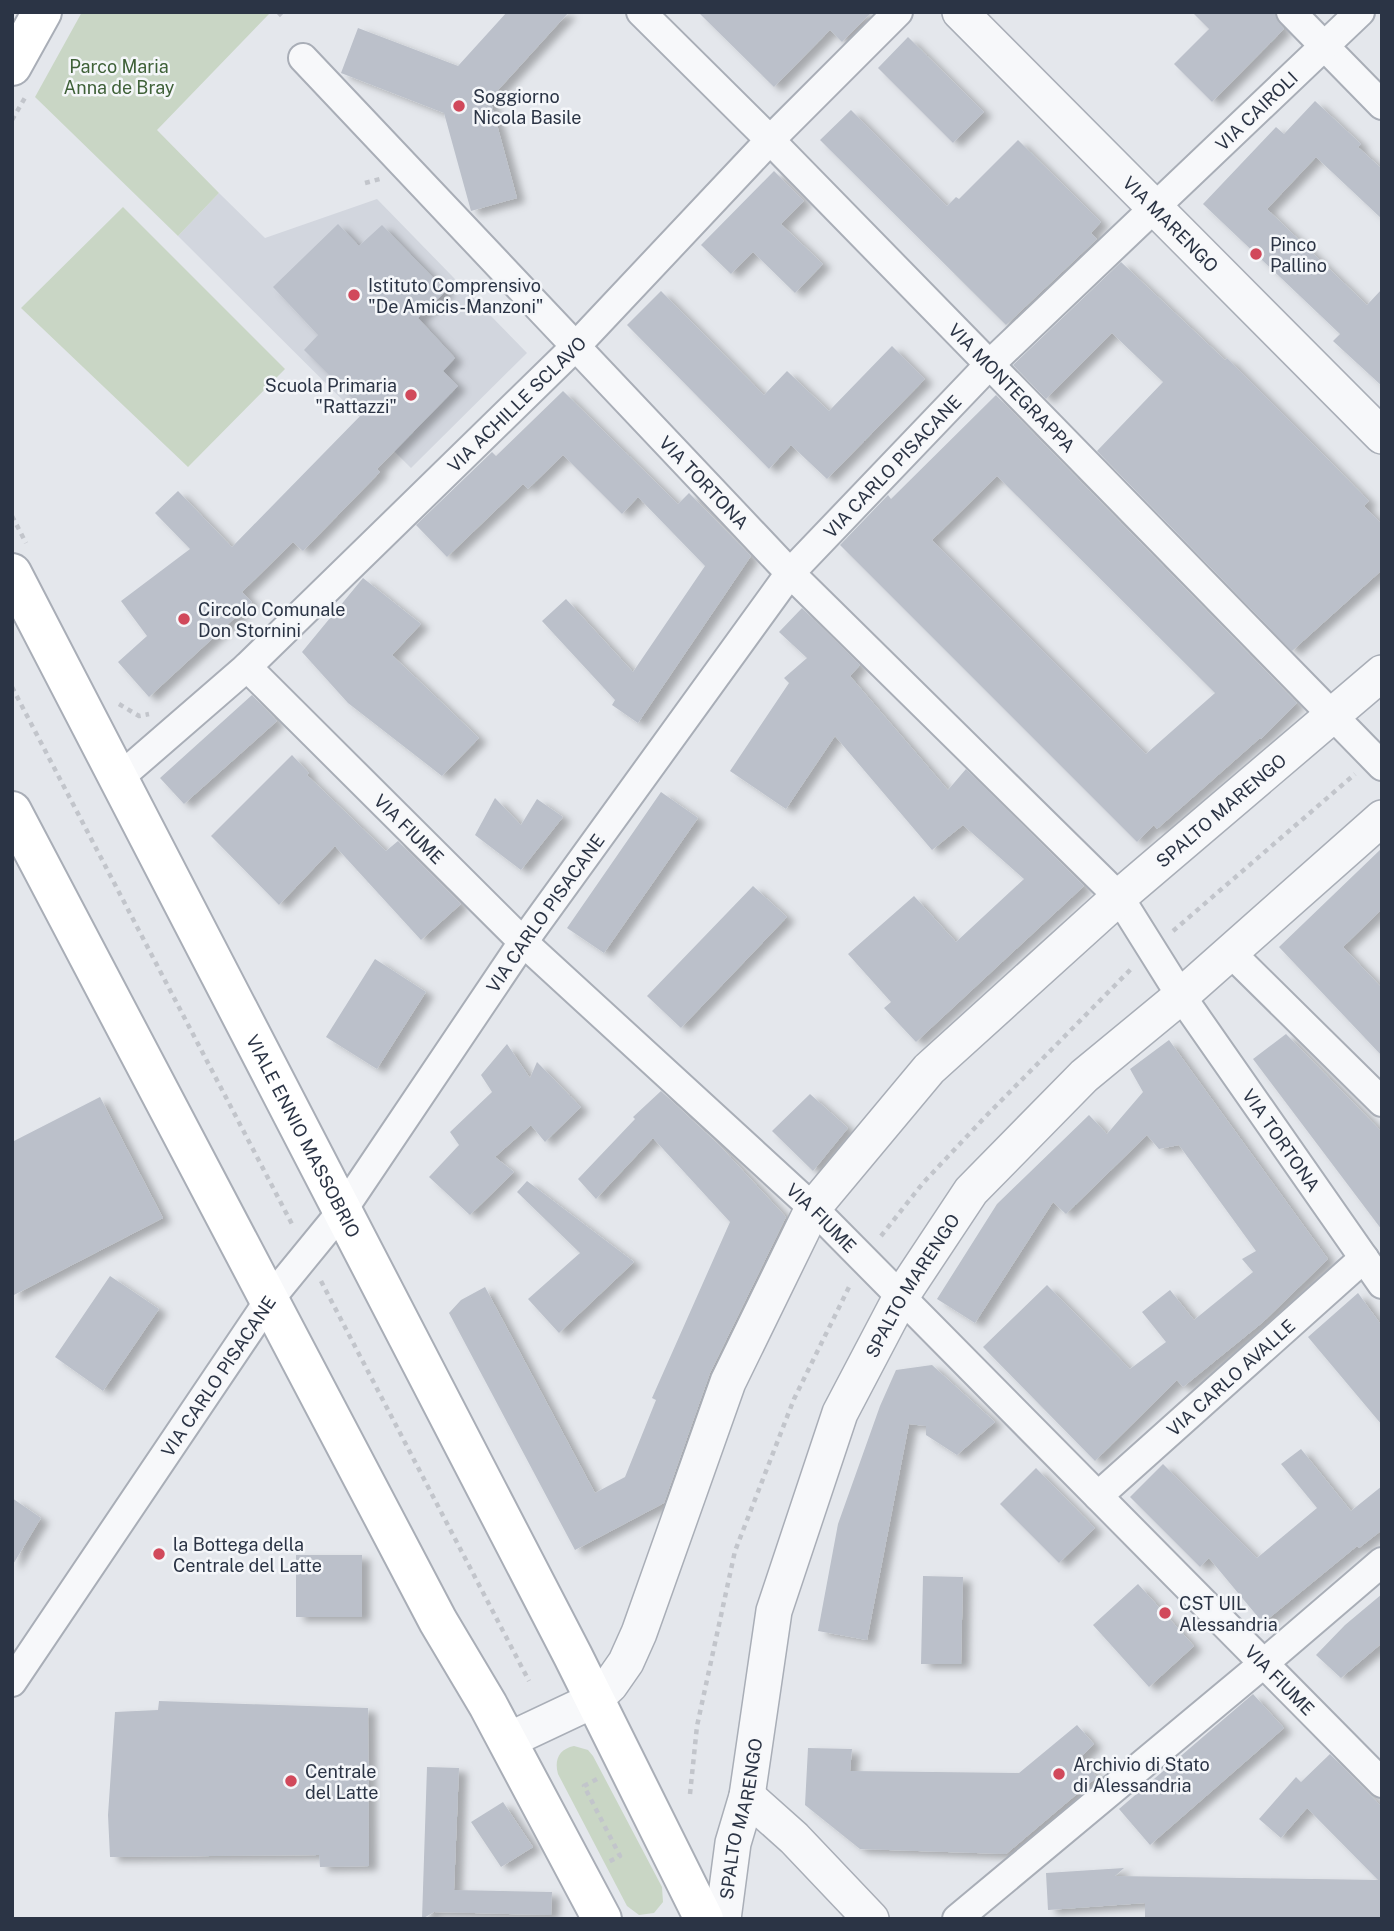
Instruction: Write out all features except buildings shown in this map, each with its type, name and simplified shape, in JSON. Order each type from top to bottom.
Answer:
[{"type":"main road","points":[[12,66],[42,12]]},
{"type":"main road","name":"VIALE ENNIO MASSOBRIO","points":[[20,559],[120,778],[594,1700]]},
{"type":"main road","points":[[14,820],[270,1299],[438,1621],[507,1741],[603,1919]]},
{"type":"main road","name":"SPALTO MARENGO","points":[[594,1700],[704,1919]]},
{"type":"street","name":"VIA MONTEGRAPPA","points":[[641,12],[770,140],[1378,762]]},
{"type":"street","name":"VIA ACHILLE SCLAVO","points":[[120,778],[247,667],[576,346],[770,140],[898,12]]},
{"type":"street","name":"VIA MARENGO","points":[[960,12],[1382,436]]},
{"type":"street","points":[[1291,12],[1382,105]]},
{"type":"street","name":"VIA CAIROLI","points":[[1155,209],[1360,12]]},
{"type":"street","name":"VIA TORTONA","points":[[303,58],[790,573],[1119,897],[1181,996],[1382,1284]]},
{"type":"street","name":"VIA CARLO PISACANE","points":[[12,1682],[270,1299],[342,1211],[523,942],[790,573],[989,365],[1155,209]]},
{"type":"street","name":"VIA FIUME","points":[[247,667],[523,942],[813,1208],[902,1295],[1382,1783]]},
{"type":"street","name":"SPALTO MARENGO","points":[[507,1741],[594,1700],[610,1685],[626,1662],[639,1633],[728,1382],[813,1208],[929,1069],[1119,897],[1382,673]]},
{"type":"street","name":"SPALTO MARENGO","points":[[723,1919],[733,1843],[747,1796],[774,1611],[841,1413],[902,1295],[971,1191],[1084,1076],[1181,996],[1382,818]]},
{"type":"street","points":[[1230,952],[1382,1102]]},
{"type":"street","name":"VIA CARLO AVALLE","points":[[1098,1496],[1364,1258]]},
{"type":"street","points":[[957,1919],[1382,1562]]},
{"type":"street","points":[[747,1796],[794,1838],[871,1919]]},
{"type":"path","points":[[365,183],[377,179],[390,181]]},
{"type":"path","points":[[12,516],[20,559]]},
{"type":"path","points":[[12,687],[529,1681]]},
{"type":"path","points":[[117,703],[139,716],[156,711]]},
{"type":"path","points":[[1194,912],[1378,762]]},
{"type":"path","points":[[601,1866],[620,1856],[584,1786],[607,1774]]},
{"type":"shaded area","name":"Istituto Comprensivo \"De Amicis-Manzoni\"","points":[[219,193],[265,238],[377,199],[527,353],[411,468],[178,236]]},
{"type":"green space","name":"Parco Maria Anna de Bray","points":[[82,12],[270,13],[157,130],[219,193],[178,236],[35,97]]},
{"type":"green space","points":[[123,207],[285,369],[188,467],[21,308]]},
{"type":"green space","points":[[574,1746],[588,1750],[593,1756],[662,1887],[663,1902],[654,1913],[639,1915],[627,1906],[558,1774],[557,1764],[561,1752]]},
{"type":"place","name":"Soggiorno Nicola Basile","points":[[459,106]]},
{"type":"place","name":"Pinco Pallino","points":[[1256,254]]},
{"type":"place","name":"Istituto Comprensivo \"De Amicis-Manzoni\"","points":[[354,295]]},
{"type":"place","name":"Scuola Primaria \"Rattazzi\"","points":[[411,395]]},
{"type":"place","name":"Circolo Comunale Don Stornini","points":[[184,619]]},
{"type":"place","name":"la Bottega della Centrale del Latte","points":[[159,1554]]},
{"type":"place","name":"CST UIL Alessandria","points":[[1165,1613]]},
{"type":"place","name":"Archivio di Stato di Alessandria","points":[[1059,1774]]},
{"type":"place","name":"Centrale del Latte","points":[[291,1781]]}]
